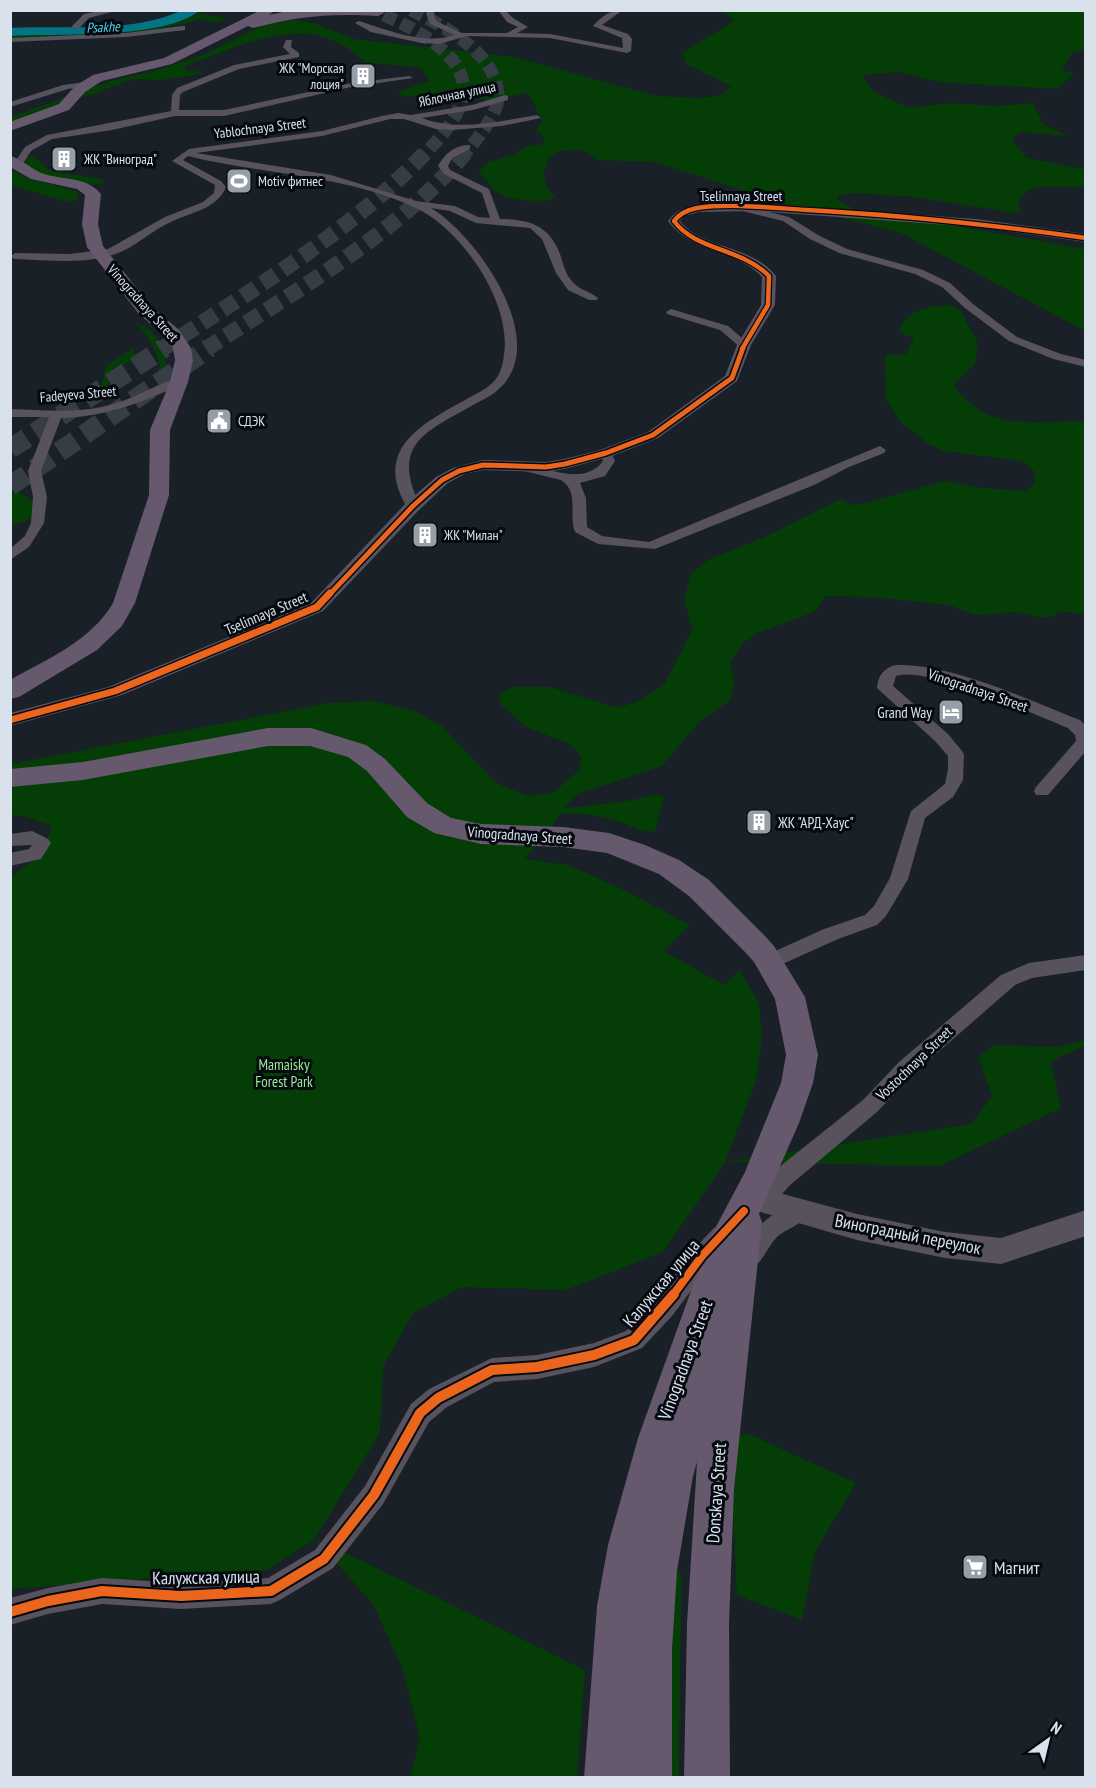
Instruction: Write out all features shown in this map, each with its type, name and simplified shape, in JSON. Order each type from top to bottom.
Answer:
[{"type":"main road","points":[[204,44],[249,10]]},
{"type":"main road","points":[[10,127],[64,107],[85,84],[103,76],[168,61],[272,10]]},
{"type":"main road","points":[[204,44],[281,15],[324,11],[376,12]]},
{"type":"main road","name":"Vinogradnaya Street","points":[[10,691],[89,645],[114,621],[124,603],[159,495],[160,430],[179,382],[184,360],[182,348],[173,334],[145,310],[95,247],[90,224],[93,194],[82,186],[36,176],[14,162]]},
{"type":"main road","name":"Vinogradnaya Street","points":[[10,778],[83,771],[268,737],[310,737],[357,751],[376,765],[417,810],[444,826],[481,834],[563,837],[609,843],[669,867],[699,888],[728,915],[769,962],[790,997],[802,1055],[797,1083],[752,1203],[728,1238],[696,1334],[657,1438],[629,1545],[618,1606],[607,1778]]},
{"type":"main road","points":[[649,1778],[650,1649],[656,1571],[673,1476],[695,1410],[752,1203]]},
{"type":"main road","name":"Donskaya Street","points":[[707,1778],[708,1624],[714,1490],[739,1274],[752,1203]]},
{"type":"street","points":[[75,27],[87,16],[116,10]]},
{"type":"street","points":[[433,10],[430,13],[433,22],[459,34],[560,37],[627,51],[628,39],[625,36],[597,26],[603,19],[621,10]]},
{"type":"street","points":[[501,10],[510,20],[524,27],[508,35]]},
{"type":"street","points":[[359,23],[374,30],[421,41],[445,41],[459,34]]},
{"type":"street","points":[[10,40],[126,35],[182,28]]},
{"type":"street","points":[[175,113],[176,95],[180,90],[237,67],[296,56],[286,46],[289,42]]},
{"type":"street","name":"Yablochnaya Street","points":[[14,162],[28,149],[50,137],[112,128],[175,113],[224,113],[253,109],[351,85],[409,78]]},
{"type":"street","points":[[10,105],[43,96],[59,87],[85,84]]},
{"type":"street","name":"Яблочная улица","points":[[414,117],[473,107],[505,98]]},
{"type":"street","name":"Yablochnaya Street","points":[[189,153],[198,149],[301,138],[344,130],[375,119],[414,117],[434,126],[448,127],[501,124],[537,118]]},
{"type":"street","points":[[467,147],[448,156],[443,166],[453,177],[486,191],[496,222]]},
{"type":"street","points":[[15,256],[85,257],[101,255],[121,249],[169,218],[200,207],[219,194],[221,190],[218,183],[177,161],[189,153],[224,162],[324,175],[412,201],[452,208],[476,220],[526,224],[537,229],[554,249],[563,278],[573,289],[593,298]]},
{"type":"street","points":[[412,201],[431,212],[453,231],[481,264],[496,292],[510,332],[506,372],[497,385],[421,431],[409,441],[405,448],[400,478],[402,488],[413,506]]},
{"type":"street","name":"Tselinnaya Street","points":[[10,720],[115,691],[317,607],[413,506],[442,480],[459,471],[489,464],[555,466],[606,453],[653,435],[689,407],[725,384],[732,378],[744,345],[768,305],[769,276],[759,265],[748,258],[690,236],[677,227],[674,221],[680,213],[688,210],[737,207],[862,213],[997,225],[1086,238]]},
{"type":"street","name":"Tselinnaya Street","points":[[737,207],[786,219],[814,237],[843,251],[919,272],[946,285],[969,306],[1013,339],[1057,357],[1086,364]]},
{"type":"street","points":[[671,312],[724,328],[744,345]]},
{"type":"street","name":"Fadeyeva Street","points":[[10,413],[58,413],[110,409],[130,404],[179,382]]},
{"type":"street","points":[[10,556],[27,543],[40,521],[40,496],[33,477],[34,470],[48,428],[58,413]]},
{"type":"street","points":[[606,453],[609,461],[600,473],[572,481],[577,487],[580,529],[598,540],[650,546],[809,482],[844,464],[880,450]]},
{"type":"street","name":"Tselinnaya Street","points":[[525,466],[567,477],[572,481]]},
{"type":"street","name":"Vinogradnaya Street","points":[[769,962],[831,934],[871,920],[880,912],[899,879],[917,814],[948,795],[955,782],[956,755],[942,738],[885,688],[885,680],[890,673],[898,669],[913,669],[946,677],[1074,724],[1083,733],[1084,742],[1042,792]]},
{"type":"street","points":[[10,840],[32,837],[42,843],[35,854],[10,860]]},
{"type":"street","name":"Vostochnaya Street","points":[[752,1203],[870,1106],[947,1030],[1008,980],[1029,971],[1086,962]]},
{"type":"street","name":"Виноградный переулок","points":[[752,1203],[799,1211],[857,1227],[945,1245],[1001,1251],[1086,1223]]},
{"type":"street","name":"Калужская улица","points":[[10,1612],[48,1601],[102,1591],[181,1596],[271,1591],[324,1559],[374,1495],[420,1413],[438,1398],[492,1370],[537,1367],[594,1355],[634,1340],[664,1308],[702,1256],[752,1203]]},
{"type":"street","points":[[739,1274],[754,1247],[769,1230],[799,1211]]},
{"type":"green space","points":[[727,11],[1085,11],[1085,49],[1072,53],[1062,69],[1074,74],[1056,89],[940,82],[898,72],[862,75],[872,91],[909,108],[950,103],[997,106],[1033,103],[1043,124],[1067,136],[1020,132],[1012,140],[1027,158],[1085,169],[1085,187],[1041,187],[1027,190],[1018,202],[1022,211],[1014,213],[915,197],[856,193],[840,195],[837,199],[863,214],[944,224],[1085,249],[1085,331],[901,233],[775,201],[655,162],[597,160],[584,150],[558,151],[549,158],[544,171],[547,188],[555,197],[533,201],[514,199],[499,194],[478,171],[488,162],[513,155],[528,146],[540,145],[546,139],[536,130],[543,122],[528,93],[489,100],[448,94],[404,97],[398,94],[403,90],[430,81],[421,68],[364,62],[348,48],[314,35],[295,34],[258,40],[185,67],[185,70],[203,72],[202,74],[160,80],[133,79],[93,94],[59,103],[50,109],[11,123],[11,117],[110,81],[158,70],[203,55],[263,25],[292,20],[313,23],[354,39],[514,57],[657,96],[701,98],[722,95],[731,86],[686,64],[682,53],[734,21],[725,13]]},
{"type":"green space","points":[[199,13],[226,18],[219,23],[200,19],[185,24],[128,34],[11,40],[10,35],[132,31],[179,21]]},
{"type":"green space","points":[[33,155],[50,171],[102,179],[104,183],[87,184],[64,180],[24,166],[28,158]]},
{"type":"green space","points":[[11,170],[29,179],[76,191],[79,196],[69,202],[16,187],[11,184]]},
{"type":"green space","name":"Mamaisky Forest Park","points":[[948,305],[960,310],[978,343],[975,364],[953,385],[972,404],[984,413],[1021,422],[1085,421],[1085,615],[1059,612],[1052,617],[1038,617],[1016,612],[976,615],[949,605],[871,597],[826,596],[816,611],[758,633],[743,643],[730,663],[734,682],[731,700],[701,720],[662,766],[577,794],[565,808],[622,802],[659,794],[664,797],[655,831],[645,831],[601,817],[562,813],[525,859],[568,865],[624,890],[690,925],[664,951],[724,985],[739,970],[759,1003],[762,1037],[756,1081],[725,1162],[663,1252],[566,1290],[462,1287],[413,1313],[383,1367],[380,1433],[315,1538],[585,1670],[577,1777],[410,1777],[420,1738],[402,1667],[373,1604],[315,1539],[267,1570],[11,1589],[11,878],[42,852],[52,826],[23,816],[11,815],[11,764],[329,703],[373,701],[415,711],[442,726],[496,783],[527,796],[553,793],[579,770],[581,756],[568,743],[526,727],[499,703],[500,693],[513,687],[550,687],[617,708],[636,702],[664,685],[692,630],[684,599],[691,574],[708,560],[767,536],[841,499],[851,505],[865,503],[945,481],[983,488],[1025,491],[1035,483],[1034,471],[1021,461],[944,451],[930,445],[900,422],[886,399],[885,355],[906,354],[914,339],[898,331],[903,323],[918,310]]},
{"type":"green space","points":[[136,323],[151,331],[163,352],[166,377],[156,387],[158,360],[152,344]]},
{"type":"green space","points":[[134,348],[136,362],[121,364],[112,369],[107,388],[100,389],[107,365]]},
{"type":"green space","points":[[10,493],[21,493],[36,503],[32,518],[11,526]]},
{"type":"green space","points":[[1085,1040],[1085,1046],[1051,1061],[1061,1108],[939,1166],[725,1162],[972,1124],[992,1096],[978,1057],[995,1045],[1057,1047]]},
{"type":"green space","points":[[738,1434],[751,1435],[856,1483],[815,1552],[802,1620],[737,1595],[733,1509]]},
{"type":"green space","points":[[676,1569],[681,1573],[679,1777],[670,1778],[672,1639]]},
{"type":"waterway","name":"Psakhe","points":[[10,32],[131,27],[155,24],[194,10]]},
{"type":"tunnel","points":[[411,10],[440,25],[470,46],[492,72],[497,87],[497,104],[483,130],[464,155]]},
{"type":"tunnel","points":[[384,15],[428,38],[442,49],[461,74],[464,89],[457,113],[424,155]]},
{"type":"tunnel","points":[[162,349],[265,282],[332,234],[365,209],[425,153]]},
{"type":"tunnel","points":[[206,349],[309,283],[377,235],[438,182],[465,153]]},
{"type":"tunnel","points":[[10,449],[164,348]]},
{"type":"tunnel","points":[[10,486],[209,348]]},
{"type":"cycle path","points":[[10,720],[115,691],[317,607],[413,506],[442,480],[459,471],[483,465],[546,467],[606,453],[653,435],[732,378],[744,345],[768,305],[769,276],[747,259],[691,237],[681,230],[674,221],[680,213],[698,208],[754,207],[862,213],[921,220],[976,223],[1086,238]]},
{"type":"cycle path","points":[[10,1612],[48,1601],[102,1591],[181,1596],[271,1591],[324,1559],[374,1495],[420,1413],[438,1398],[492,1370],[537,1367],[594,1355],[634,1340],[664,1308],[702,1256],[744,1211]]},
{"type":"place","name":"ЖК \"Морская лоция\"","points":[[363,76]]},
{"type":"place","name":"ЖК \"Виноград\"","points":[[64,159]]},
{"type":"place","name":"Motiv фитнес","points":[[239,181]]},
{"type":"place","name":"СДЭК","points":[[219,421]]},
{"type":"place","name":"ЖК \"Милан\"","points":[[425,535]]},
{"type":"place","name":"Grand Way","points":[[951,712]]},
{"type":"place","name":"ЖК \"АРД-Хаус\"","points":[[759,822]]},
{"type":"place","name":"Магнит","points":[[975,1567]]}]
